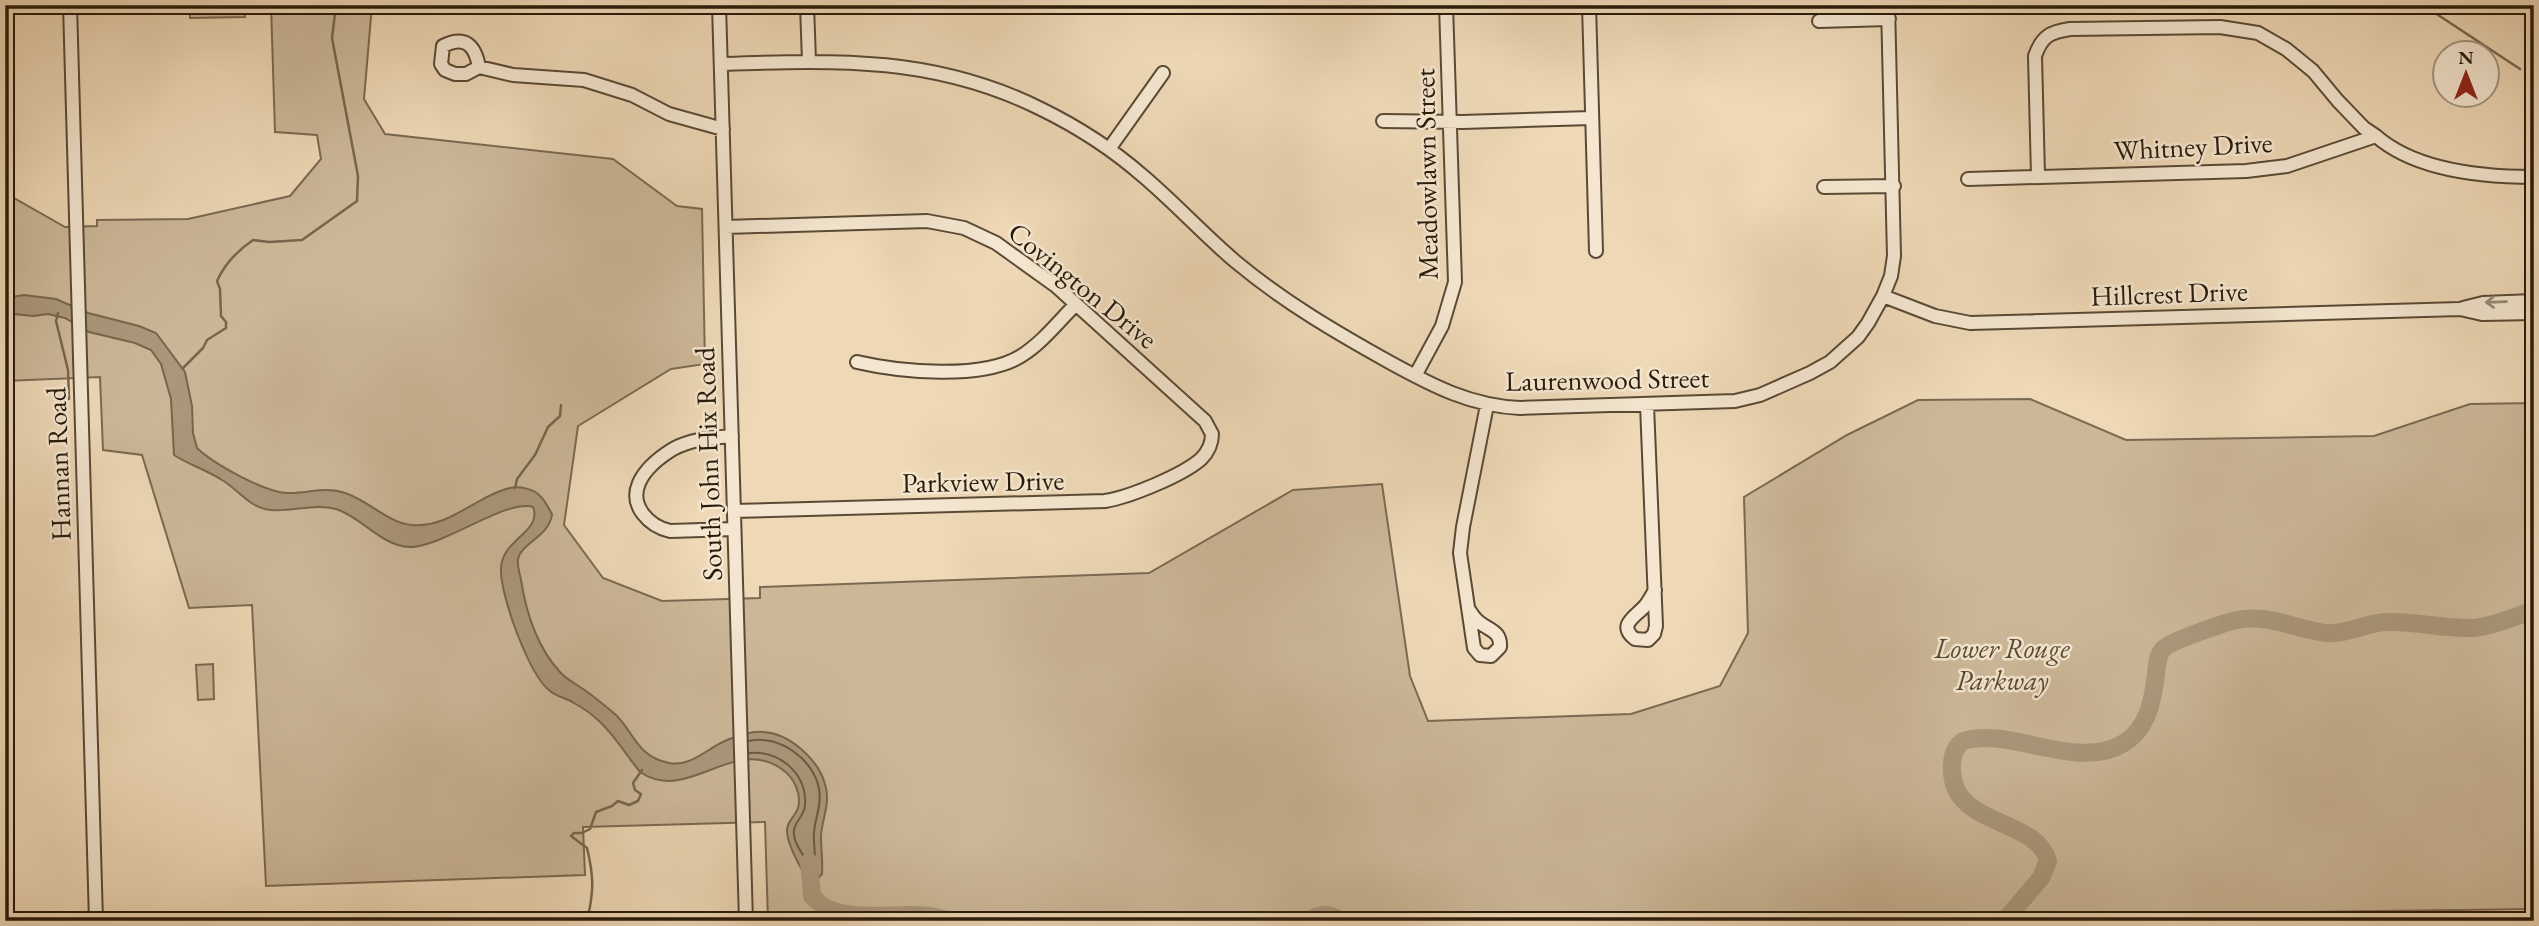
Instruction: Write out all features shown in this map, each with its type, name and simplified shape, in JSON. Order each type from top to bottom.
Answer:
[{"type":"street","name":"Hannan Road","points":[[69,5],[96,921]]},
{"type":"street","name":"South John Hix Road","points":[[719,5],[747,921]]},
{"type":"street","points":[[807,5],[808,61]]},
{"type":"street","name":"Meadowlawn Street","points":[[1415,376],[1442,326],[1455,282],[1446,5]]},
{"type":"street","points":[[1588,5],[1596,251]]},
{"type":"street","name":"Laurenwood Street","points":[[721,64],[808,61],[886,64],[968,80],[1039,108],[1109,149],[1272,291],[1332,331],[1451,394],[1487,405],[1520,408],[1735,401],[1760,395],[1792,382],[1830,362],[1846,349],[1868,323],[1883,296],[1894,256],[1888,5]]},
{"type":"street","points":[[1819,21],[1889,19]]},
{"type":"street","points":[[2038,176],[2035,55],[2041,40],[2049,33],[2070,29],[2220,27],[2258,33],[2286,49],[2313,71],[2364,128],[2384,144],[2415,158],[2461,172],[2501,177],[2534,177]]},
{"type":"street","points":[[479,67],[513,75],[570,78],[599,83],[632,95],[669,114],[723,129]]},
{"type":"street","points":[[1109,149],[1163,73]]},
{"type":"street","points":[[1383,121],[1591,118]]},
{"type":"street","name":"Whitney Drive","points":[[1968,179],[2246,171],[2287,166],[2376,136]]},
{"type":"street","points":[[1824,187],[1894,186]]},
{"type":"street","name":"Covington Drive","points":[[726,227],[927,222],[953,225],[975,232],[996,243],[1056,286],[1205,421],[1211,429],[1212,439]]},
{"type":"street","name":"Hillcrest Drive","points":[[1883,296],[1935,316],[1970,323],[2460,309],[2483,303],[2534,301]]},
{"type":"street","points":[[857,362],[901,370],[993,367],[1020,356],[1033,347],[1076,304]]},
{"type":"street","name":"Hillcrest Drive","points":[[2460,309],[2482,314],[2534,313]]},
{"type":"street","points":[[1468,608],[1461,545],[1487,405]]},
{"type":"street","points":[[1647,405],[1655,590]]},
{"type":"street","points":[[732,436],[696,440],[672,450],[645,472],[638,485],[637,495],[638,506],[644,517],[661,529],[734,529]]},
{"type":"street","name":"Parkview Drive","points":[[734,511],[1105,501],[1136,494],[1196,463],[1205,454],[1212,439]]},
{"type":"green space","points":[[190,5],[245,5],[245,17],[190,18]]},
{"type":"green space","name":"Lower Rouge Parkway","points":[[271,5],[372,5],[364,99],[385,134],[613,159],[677,206],[702,209],[705,364],[671,369],[578,426],[564,525],[603,578],[662,601],[760,598],[760,587],[1149,573],[1293,490],[1382,484],[1410,676],[1428,721],[1631,714],[1720,686],[1748,633],[1744,497],[1847,435],[1918,400],[2030,399],[2126,440],[2374,436],[2470,404],[2534,403],[2534,909],[2069,915],[2061,921],[768,921],[765,822],[583,827],[585,875],[266,886],[252,605],[189,608],[142,455],[103,450],[100,377],[5,381],[5,193],[65,227],[97,226],[97,220],[188,219],[290,196],[321,159],[317,135],[275,132]]},
{"type":"green space","points":[[213,664],[214,699],[198,700],[196,665]]},
{"type":"water","points":[[24,295],[56,299],[88,313],[156,333],[185,372],[197,448],[253,483],[287,493],[338,491],[353,496],[395,520],[412,525],[439,522],[510,488],[518,487],[537,494],[552,514],[550,522],[520,553],[518,564],[529,617],[552,662],[564,676],[615,714],[643,750],[658,760],[669,763],[685,762],[727,740],[759,732],[783,737],[801,749],[816,765],[827,791],[821,836],[822,874],[812,885],[790,845],[787,828],[798,808],[799,797],[794,782],[783,770],[765,761],[747,759],[694,776],[658,780],[640,772],[611,733],[594,717],[571,701],[553,693],[542,682],[517,634],[505,597],[501,569],[507,550],[532,523],[533,507],[509,509],[441,539],[412,547],[401,546],[382,538],[355,518],[336,509],[263,509],[222,480],[174,455],[171,399],[161,364],[151,350],[135,343],[89,332],[65,318],[48,314],[33,316],[5,313],[5,298]]},
{"type":"waterway","points":[[183,368],[203,348],[207,340],[226,328],[226,322],[221,316],[217,281],[237,253],[253,240],[302,240],[357,201],[358,176],[332,38],[336,5]]},
{"type":"waterway","points":[[2423,5],[2520,69]]},
{"type":"waterway","points":[[58,313],[56,321],[68,370],[69,399]]},
{"type":"waterway","points":[[515,488],[517,479],[535,455],[548,427],[560,416],[561,405]]},
{"type":"waterway","points":[[2004,921],[2041,878],[2048,861],[2040,847],[2028,836],[1964,801],[1955,786],[1952,766],[1954,752],[1963,741],[2001,739],[2085,753],[2105,751],[2124,743],[2139,730],[2148,713],[2158,661],[2163,649],[2186,637],[2237,620],[2271,620],[2333,633],[2388,622],[2473,628],[2534,610]]},
{"type":"waterway","points":[[587,921],[592,884],[589,858],[587,848],[571,836],[590,829],[596,812],[618,801],[629,805],[638,801],[641,794],[635,790],[633,783],[642,770]]},
{"type":"waterway","points":[[809,862],[812,896],[824,907],[854,915],[919,915],[949,921]]},
{"type":"waterway","points":[[1309,921],[1325,915],[1340,921]]}]
